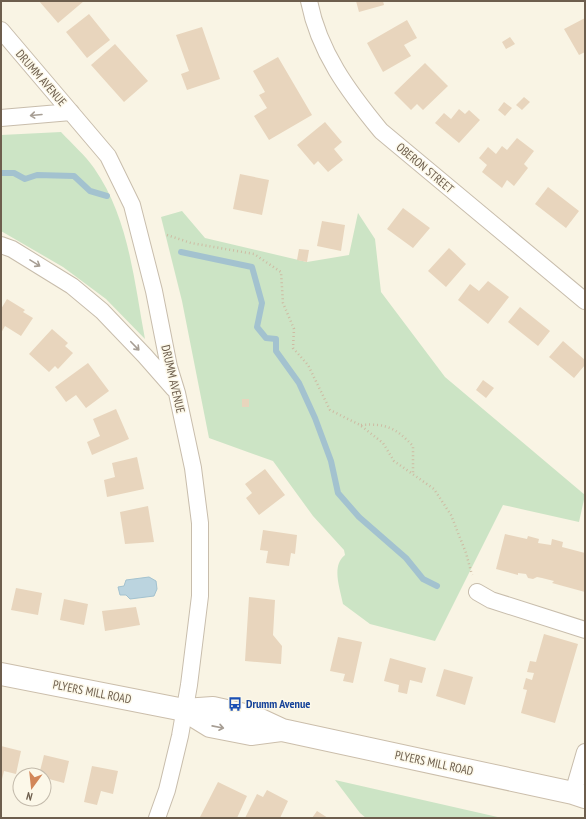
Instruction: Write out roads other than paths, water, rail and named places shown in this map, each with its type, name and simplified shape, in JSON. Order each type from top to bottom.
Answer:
[{"type":"street","name":"OBERON STREET","points":[[309,1],[314,22],[330,61],[352,96],[381,130],[585,301]]},
{"type":"street","name":"DRUMM AVENUE","points":[[1,30],[108,156],[132,205],[154,291],[169,367],[177,393],[193,468],[200,523],[200,596],[177,750],[157,818]]},
{"type":"street","points":[[1,118],[71,112]]},
{"type":"street","points":[[1,245],[12,249],[72,286],[102,311],[145,356],[177,393]]},
{"type":"street","points":[[476,592],[491,600],[585,630]]},
{"type":"street","name":"PLYERS MILL ROAD","points":[[1,674],[184,710],[210,726],[251,734],[282,730],[579,795]]},
{"type":"street","points":[[579,795],[585,752]]},
{"type":"water","points":[[149,577],[156,581],[157,589],[154,596],[130,599],[126,595],[120,595],[118,587],[124,586],[126,580]]},
{"type":"waterway","points":[[1,173],[14,173],[25,179],[37,175],[74,176],[90,191],[107,196]]},
{"type":"waterway","points":[[181,252],[252,267],[262,303],[257,327],[266,338],[276,339],[276,351],[299,383],[315,418],[331,461],[338,493],[359,517],[406,558],[423,579],[437,586]]},
{"type":"place","name":"Drumm Avenue","points":[[235,704]]}]
